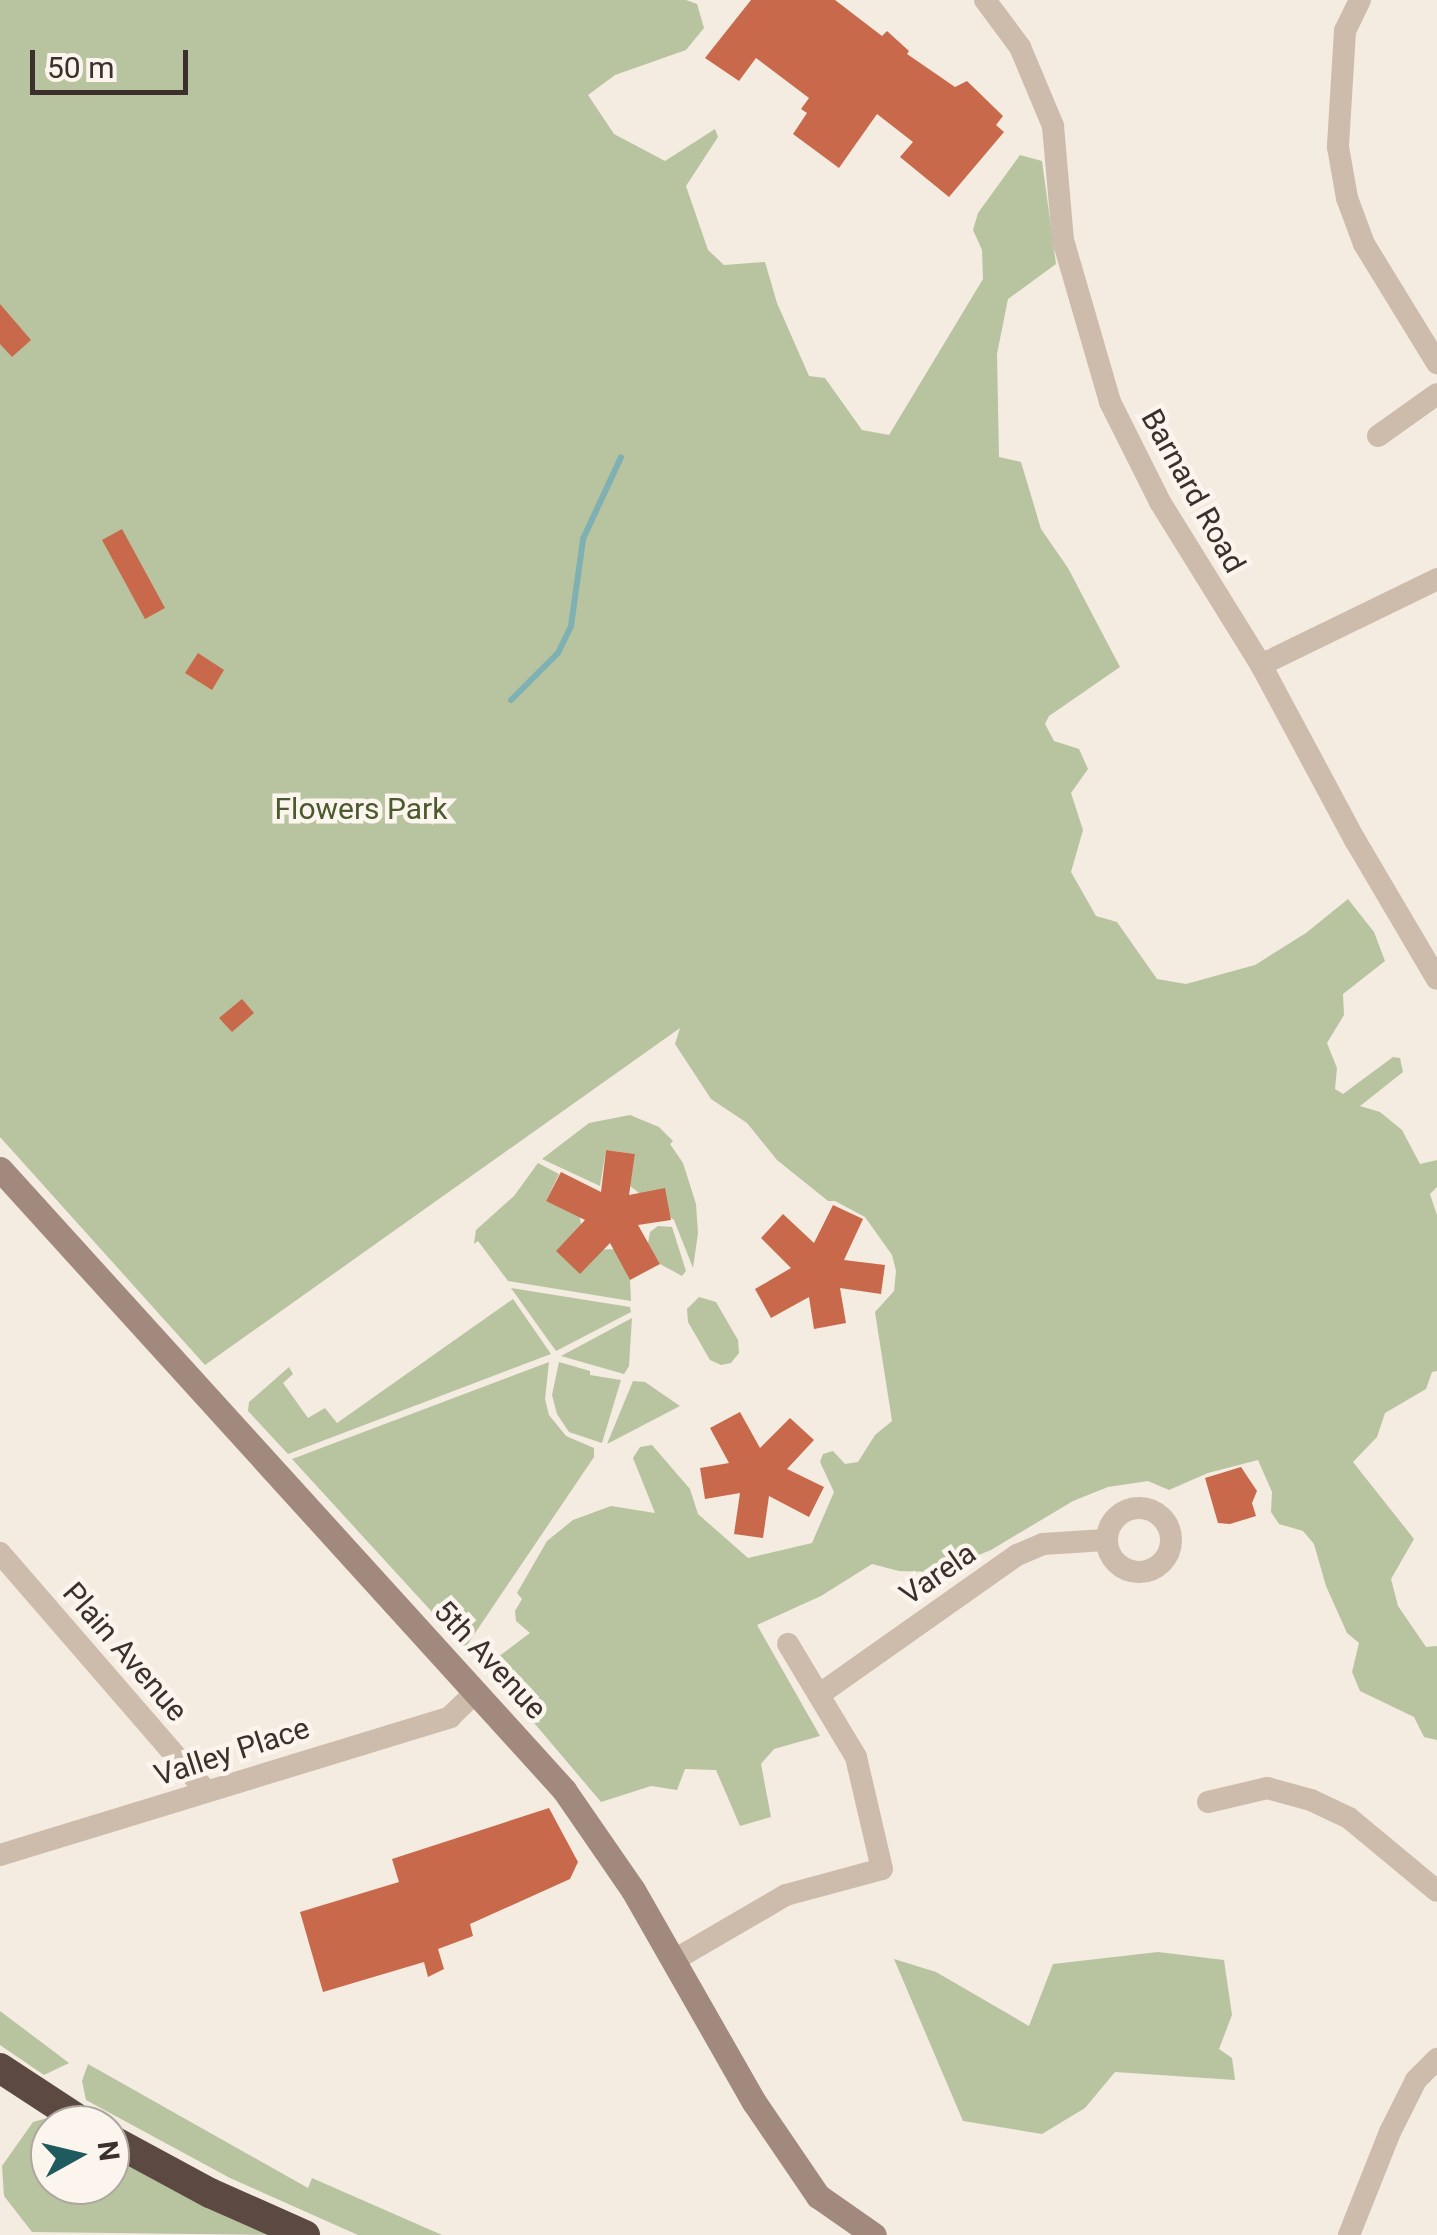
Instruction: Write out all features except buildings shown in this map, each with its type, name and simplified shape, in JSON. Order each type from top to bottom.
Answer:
[{"type":"highway","points":[[0,2068],[56,2105]]},
{"type":"highway","points":[[130,2150],[210,2193],[305,2235]]},
{"type":"street","points":[[1360,0],[1345,31],[1338,147],[1347,198],[1364,244],[1437,363]]},
{"type":"street","name":"Barnard Road","points":[[1001,6],[1031,68],[1052,126],[1063,240],[1110,402],[1160,502],[1261,665],[1355,840],[1437,979]]},
{"type":"street","points":[[1378,436],[1437,394]]},
{"type":"street","points":[[1261,665],[1437,578]]},
{"type":"street","name":"5th Avenue","points":[[0,1168],[584,1815],[676,1959],[754,2102],[818,2196],[874,2235]]},
{"type":"street","name":"Varela","points":[[820,1694],[1017,1555],[1043,1544],[1105,1540]]},
{"type":"street","name":"Plain Avenue","points":[[0,1553],[205,1790]]},
{"type":"street","points":[[676,1959],[786,1895],[882,1870],[856,1757],[788,1644]]},
{"type":"street","name":"Valley Place","points":[[0,1856],[450,1716],[475,1694]]},
{"type":"street","points":[[1208,1802],[1267,1788],[1312,1800],[1350,1818],[1437,1891]]},
{"type":"street","points":[[1349,2235],[1390,2132],[1416,2080],[1437,2059]]},
{"type":"green space","name":"Flowers Park","points":[[0,0],[686,0],[697,4],[704,28],[686,50],[615,75],[588,95],[614,134],[665,161],[715,129],[718,137],[686,186],[708,250],[724,265],[765,262],[777,303],[809,376],[825,378],[862,430],[889,435],[983,279],[982,250],[973,230],[978,213],[1020,155],[1042,161],[1056,264],[1008,299],[997,354],[999,457],[1021,462],[1041,529],[1068,568],[1120,667],[1049,716],[1045,724],[1054,741],[1079,749],[1088,769],[1071,793],[1083,830],[1071,872],[1096,916],[1117,922],[1157,979],[1186,984],[1255,965],[1306,933],[1348,899],[1374,932],[1385,961],[1343,994],[1344,1015],[1327,1043],[1337,1068],[1335,1089],[1343,1094],[1393,1057],[1400,1058],[1403,1072],[1360,1106],[1380,1112],[1402,1130],[1420,1164],[1437,1160],[1437,1187],[1430,1194],[1437,1215],[1437,1371],[1432,1372],[1426,1389],[1385,1413],[1377,1437],[1353,1462],[1414,1539],[1391,1579],[1398,1606],[1426,1647],[1437,1646],[1437,1740],[1424,1737],[1414,1717],[1360,1691],[1352,1672],[1359,1643],[1347,1633],[1326,1586],[1314,1544],[1303,1531],[1279,1524],[1271,1512],[1272,1492],[1258,1460],[1208,1473],[1169,1490],[1148,1481],[1108,1487],[1073,1501],[991,1550],[937,1572],[899,1571],[872,1564],[821,1596],[757,1625],[820,1736],[774,1749],[761,1764],[771,1817],[740,1826],[716,1770],[685,1769],[677,1790],[651,1786],[601,1802],[486,1666],[530,1633],[516,1621],[515,1611],[522,1599],[517,1593],[547,1541],[573,1520],[611,1506],[655,1513],[633,1458],[640,1447],[652,1445],[690,1489],[698,1514],[748,1558],[812,1543],[834,1492],[820,1462],[823,1454],[833,1451],[845,1464],[858,1462],[875,1435],[892,1421],[875,1312],[894,1291],[896,1271],[892,1255],[865,1217],[828,1201],[777,1160],[747,1123],[711,1099],[675,1044],[680,1028],[205,1365],[0,1137]]},
{"type":"green space","points":[[630,1115],[659,1127],[673,1141],[670,1144],[683,1163],[696,1204],[698,1233],[693,1268],[674,1220],[630,1186],[635,1154],[606,1150],[600,1186],[542,1159],[589,1123]]},
{"type":"green space","points":[[538,1163],[559,1174],[546,1201],[579,1213],[582,1229],[557,1251],[617,1249],[630,1280],[631,1301],[508,1281],[478,1241],[474,1244],[476,1230],[514,1196]]},
{"type":"green space","points":[[658,1226],[672,1227],[686,1271],[682,1276],[660,1264],[648,1243],[650,1232]]},
{"type":"green space","points":[[511,1288],[630,1307],[631,1312],[556,1351]]},
{"type":"green space","points":[[699,1297],[716,1302],[738,1340],[739,1353],[731,1363],[721,1365],[710,1360],[688,1322],[687,1309]]},
{"type":"green space","points":[[513,1299],[551,1354],[288,1454],[248,1411],[249,1402],[289,1367],[293,1374],[283,1383],[308,1418],[325,1408],[337,1423]]},
{"type":"green space","points":[[632,1318],[629,1366],[624,1374],[561,1356]]},
{"type":"green space","points":[[549,1362],[545,1399],[549,1415],[566,1436],[594,1448],[594,1457],[465,1648],[292,1459]]},
{"type":"green space","points":[[559,1362],[590,1371],[590,1375],[621,1380],[602,1443],[569,1432],[557,1414],[552,1395]]},
{"type":"green space","points":[[633,1381],[645,1382],[680,1406],[607,1444]]},
{"type":"green space","points":[[1158,1952],[1224,1960],[1232,2015],[1219,2049],[1232,2058],[1235,2080],[1115,2072],[1085,2108],[1042,2134],[963,2121],[894,1959],[936,1972],[1029,2026],[1053,1964]]},
{"type":"green space","points":[[0,2011],[69,2063],[44,2075],[0,2045]]},
{"type":"green space","points":[[88,2064],[308,2188],[312,2178],[442,2235],[358,2235],[230,2178],[130,2124],[130,2105],[95,2105],[86,2100],[82,2081]]},
{"type":"green space","points":[[30,2126],[30,2205],[130,2205],[130,2162],[278,2235],[32,2232],[4,2196],[2,2166]]},
{"type":"waterway","points":[[511,700],[558,653],[571,626],[583,539],[621,457]]}]
